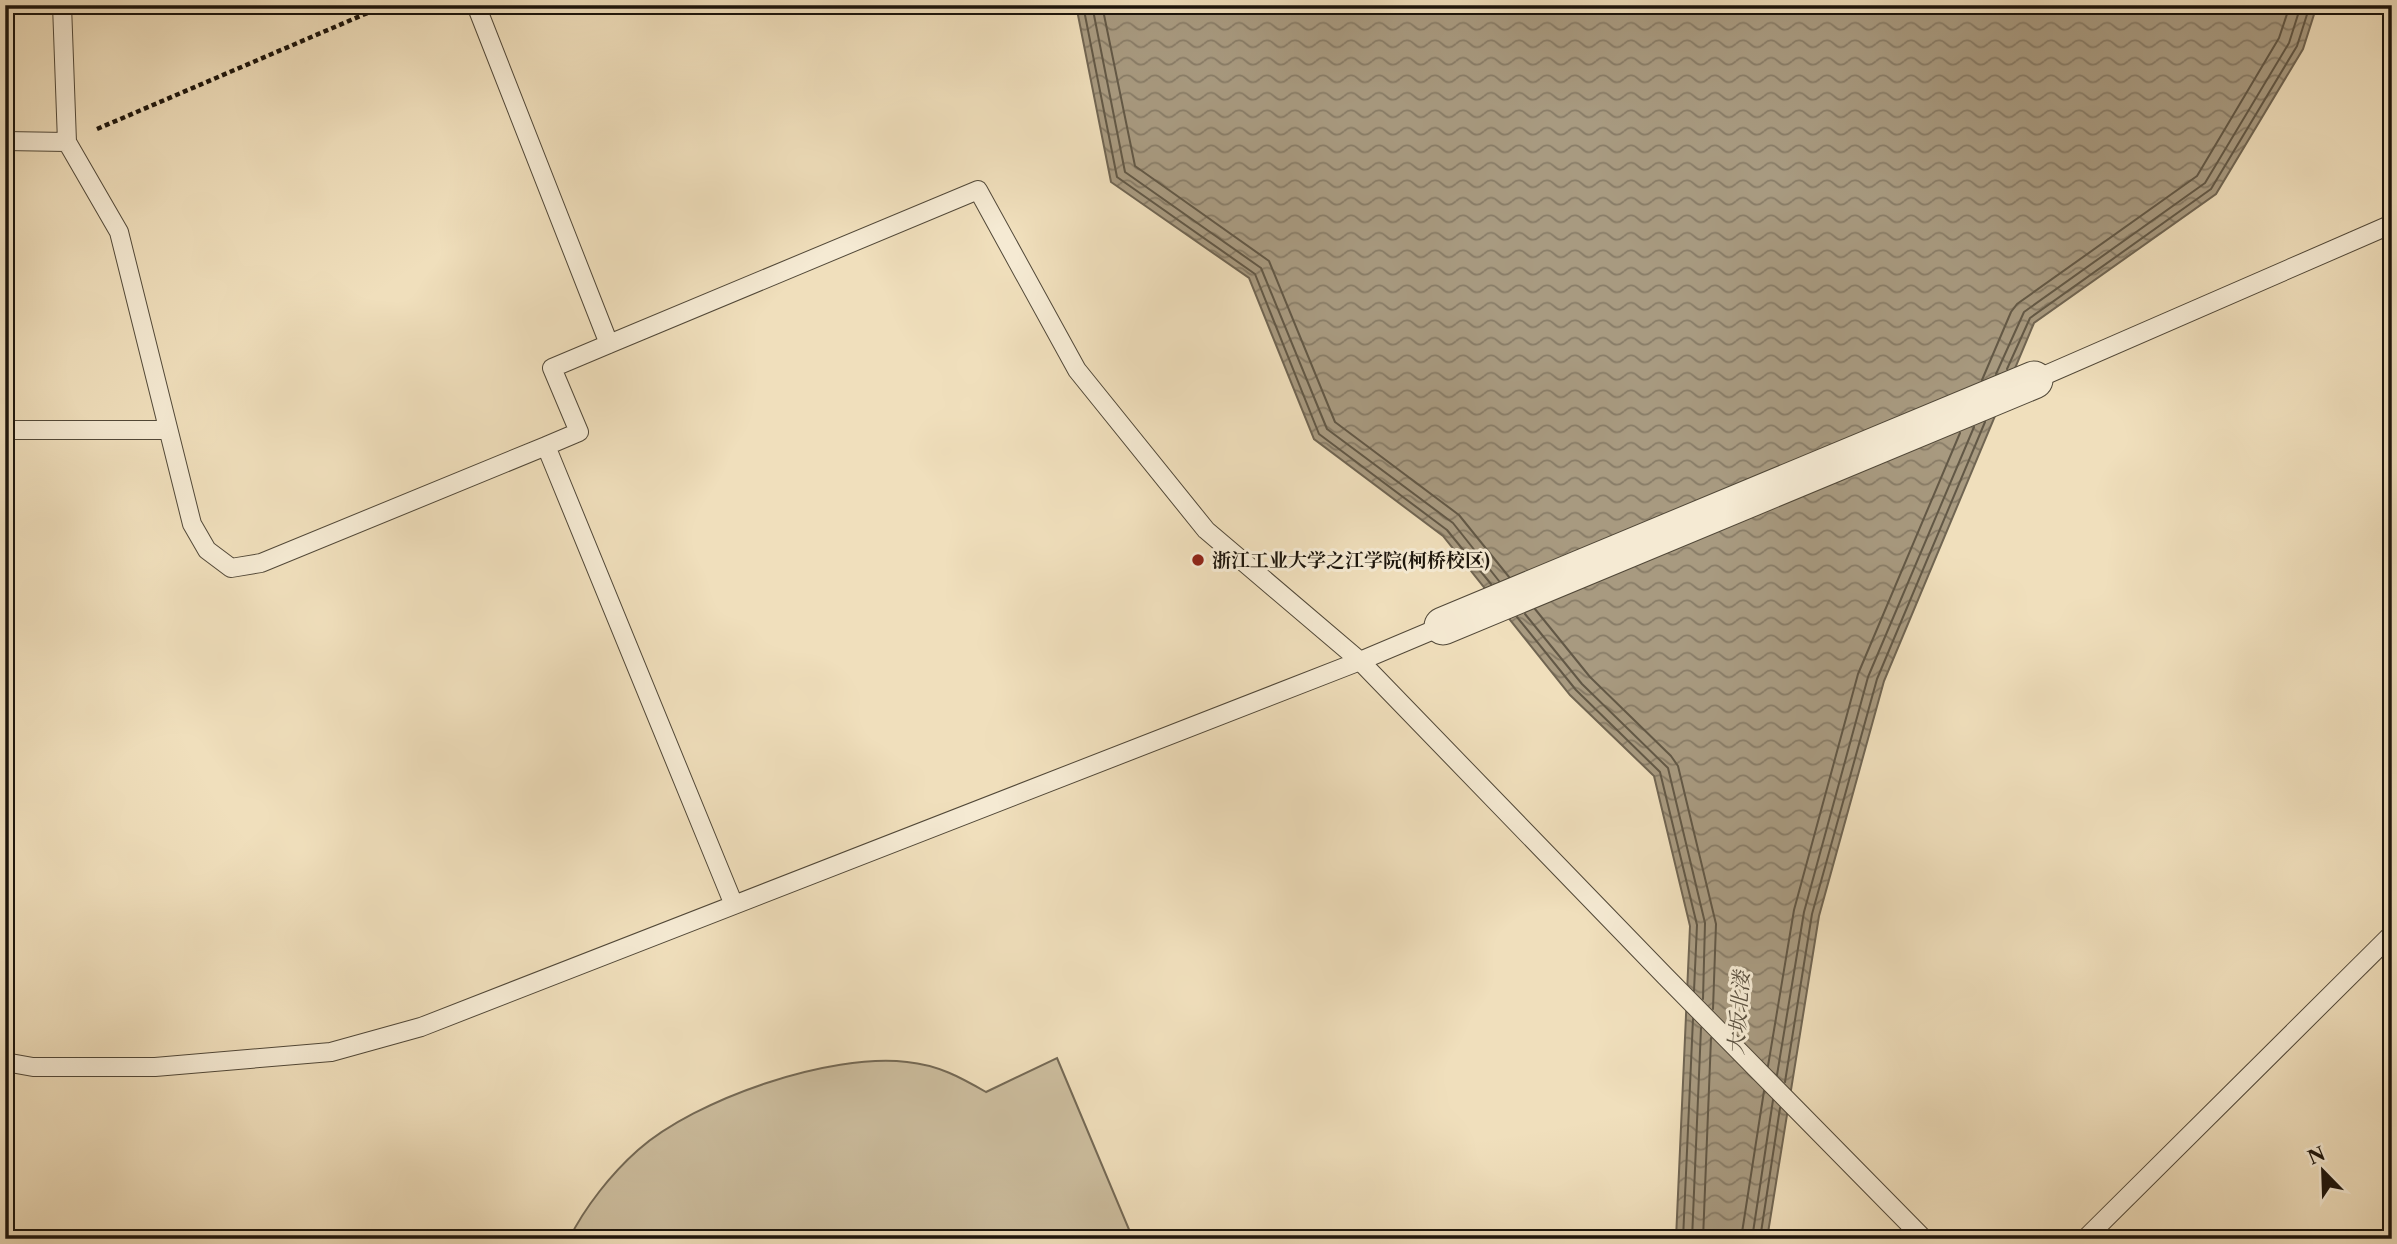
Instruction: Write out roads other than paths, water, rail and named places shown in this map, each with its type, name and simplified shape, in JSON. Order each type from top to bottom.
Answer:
[{"type":"street","points":[[1443,626],[2034,380]]},
{"type":"lane","points":[[62,5],[67,142],[119,232],[192,524],[207,551],[230,568],[261,563],[579,432],[552,368],[978,190],[1077,370],[1206,530],[1360,661],[1924,1239]]},
{"type":"lane","points":[[476,5],[609,344]]},
{"type":"lane","points":[[5,141],[67,142]]},
{"type":"lane","points":[[2034,380],[2392,224]]},
{"type":"lane","points":[[5,430],[168,430]]},
{"type":"lane","points":[[546,446],[734,905]]},
{"type":"lane","points":[[5,1062],[33,1067],[155,1067],[331,1052],[421,1027],[1360,661],[1443,626]]},
{"type":"lane","points":[[2085,1239],[2392,934]]},
{"type":"water","name":"大坂北溇","points":[[1076,5],[2317,5],[2303,49],[2216,194],[2034,323],[1884,681],[1819,916],[1767,1239],[1676,1239],[1690,926],[1654,776],[1570,695],[1443,536],[1314,439],[1249,278],[1111,182]]},
{"type":"place","name":"浙江工业大学之江学院(柯桥校区)","points":[[1198,560]]}]
